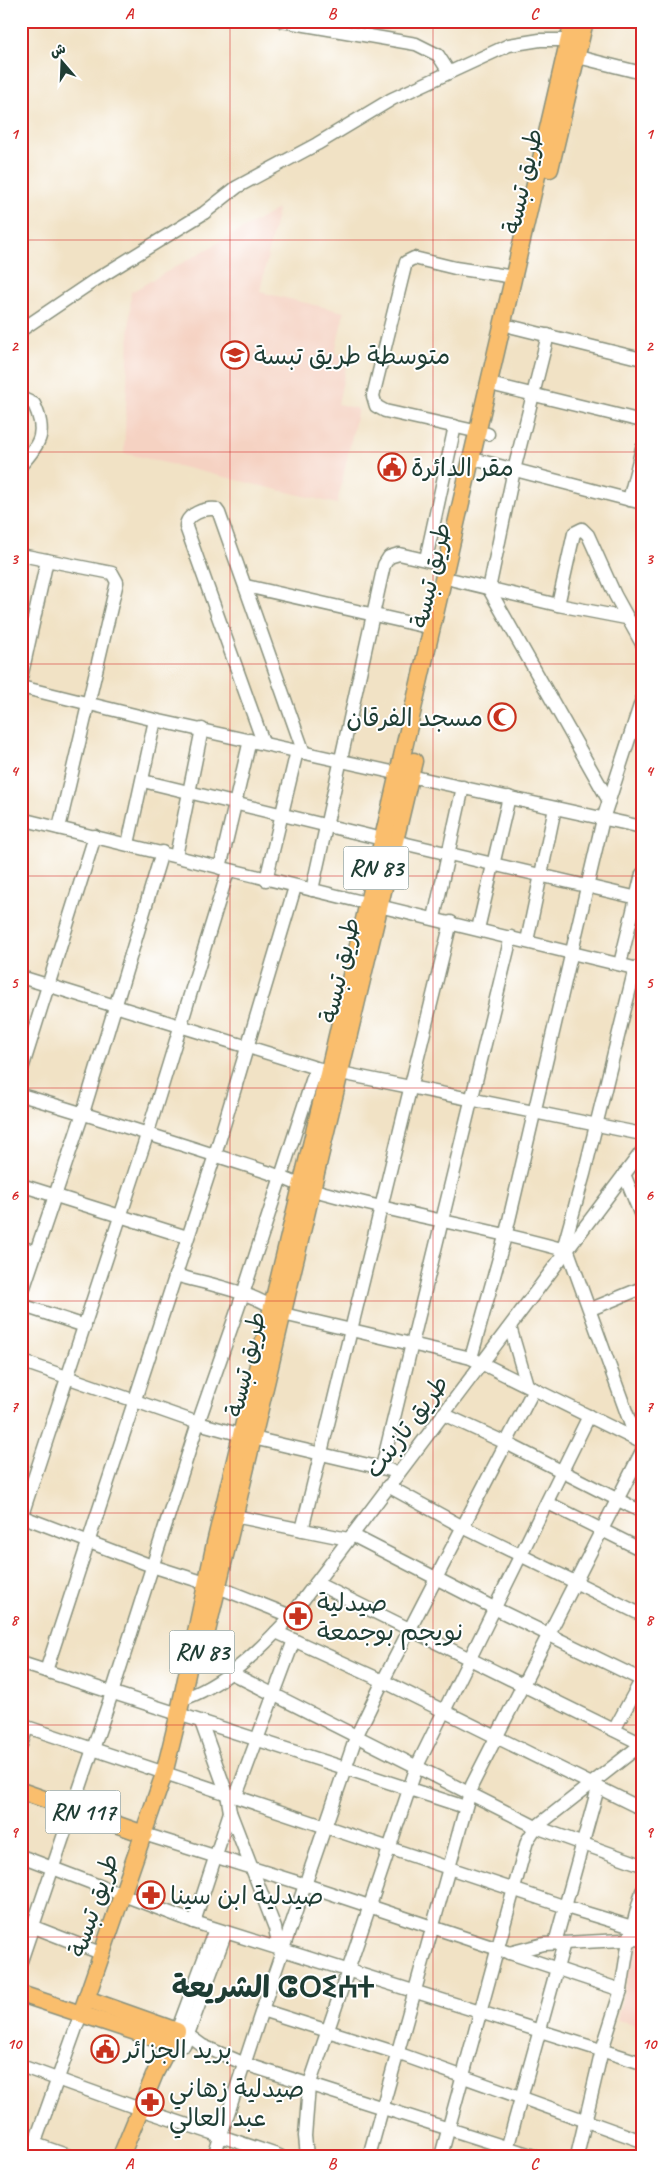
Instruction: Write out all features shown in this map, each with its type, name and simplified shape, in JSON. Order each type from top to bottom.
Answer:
[{"type":"main road","name":"طريق تبسة","points":[[405,774],[432,628],[482,433],[514,277],[566,80],[573,21]]},
{"type":"main road","name":"طريق تبسة","points":[[566,80],[578,57],[585,21]]},
{"type":"main road","name":"طريق تبسة","points":[[84,2007],[164,1774],[181,1709],[307,1187],[329,1070],[373,904],[482,462],[482,433],[498,386],[513,327],[549,148]]},
{"type":"main road","name":"طريق تبسة","points":[[212,1585],[234,1516],[247,1437]]},
{"type":"main road","name":"RN 117","points":[[21,1791],[144,1834]]},
{"type":"main road","points":[[21,1994],[84,2007],[180,2039],[140,2109],[122,2156]]},
{"type":"street","points":[[282,21],[416,44],[438,55],[449,72]]},
{"type":"street","points":[[21,330],[95,280],[204,212],[237,187],[302,152],[392,99],[509,45],[523,41],[570,40]]},
{"type":"street","points":[[578,57],[642,74]]},
{"type":"street","points":[[482,433],[385,411],[374,403],[374,393],[403,265],[414,258],[455,268],[514,277]]},
{"type":"street","points":[[513,327],[642,358]]},
{"type":"street","points":[[548,335],[514,470],[490,589],[609,801]]},
{"type":"street","points":[[498,386],[642,421]]},
{"type":"street","points":[[21,398],[34,404],[41,421],[42,431],[40,440],[21,465]]},
{"type":"street","points":[[426,559],[455,426]]},
{"type":"street","points":[[482,462],[636,501],[642,448]]},
{"type":"street","points":[[266,880],[301,752],[220,513],[216,509],[209,508],[190,516],[186,521],[186,527],[256,741],[235,804],[224,869],[182,1025],[69,1376],[21,1517],[152,1566],[212,1585],[291,1616]]},
{"type":"street","points":[[558,605],[574,533],[582,529],[588,535],[626,618],[642,644]]},
{"type":"street","points":[[312,890],[384,565],[389,557],[398,554],[447,565]]},
{"type":"street","points":[[21,555],[112,573],[116,576],[117,582],[59,828]]},
{"type":"street","points":[[21,678],[47,560]]},
{"type":"street","points":[[454,580],[558,605],[626,618]]},
{"type":"street","points":[[246,586],[432,628]]},
{"type":"street","points":[[21,687],[155,720],[642,828]]},
{"type":"street","points":[[477,1360],[533,1111],[603,820],[637,734],[642,699]]},
{"type":"street","points":[[128,844],[155,720]]},
{"type":"street","points":[[176,856],[202,729]]},
{"type":"street","points":[[143,781],[639,899]]},
{"type":"street","points":[[434,918],[463,787]]},
{"type":"street","points":[[478,929],[509,797]]},
{"type":"street","points":[[527,941],[555,808]]},
{"type":"street","points":[[21,819],[638,969],[596,1125],[566,1250],[591,1309],[640,1444],[601,1530],[573,1582],[549,1635],[468,1794],[416,1991],[369,2156]]},
{"type":"street","points":[[21,1072],[26,1043],[49,985],[95,836]]},
{"type":"street","points":[[21,1296],[83,1113],[162,852]]},
{"type":"street","points":[[620,964],[639,899],[642,874]]},
{"type":"street","points":[[46,1671],[174,1275],[215,1155],[295,887]]},
{"type":"street","points":[[302,1530],[319,1453],[451,922]]},
{"type":"street","points":[[382,1467],[444,1220],[511,937]]},
{"type":"street","points":[[21,978],[329,1070],[642,1134]]},
{"type":"street","points":[[21,1961],[27,1924],[53,1867],[94,1748],[198,1423],[243,1294],[281,1176],[329,1070]]},
{"type":"street","points":[[21,1095],[148,1132],[281,1176],[307,1187],[381,1207],[506,1233],[566,1250]]},
{"type":"street","name":"طريق تازبنت","points":[[181,1709],[231,1673],[291,1616],[443,1414],[477,1360],[510,1327],[642,1151]]},
{"type":"street","points":[[624,1174],[642,1218]]},
{"type":"street","points":[[21,1185],[187,1236]]},
{"type":"street","points":[[21,1247],[36,1252]]},
{"type":"street","points":[[174,1275],[243,1294],[277,1310],[477,1360],[590,1416],[640,1444]]},
{"type":"street","points":[[591,1309],[642,1288]]},
{"type":"street","points":[[21,1306],[85,1326]]},
{"type":"street","points":[[214,2156],[281,1949],[327,1827],[356,1737],[506,1443],[531,1387],[510,1327]]},
{"type":"street","points":[[21,1361],[69,1376],[198,1423],[247,1437],[398,1472]]},
{"type":"street","points":[[443,1414],[506,1443],[642,1512]]},
{"type":"street","points":[[307,2156],[305,2136],[309,2086],[416,1766],[468,1658],[548,1503],[590,1416]]},
{"type":"street","points":[[388,1486],[463,1527],[642,1614]]},
{"type":"street","points":[[548,1503],[642,1550]]},
{"type":"street","points":[[234,1516],[302,1530],[350,1537],[437,1577],[494,1608],[642,1680],[614,1730]]},
{"type":"street","points":[[316,1583],[642,1744],[594,1786],[536,1827],[527,1841],[496,1948],[481,2012],[441,2156]]},
{"type":"street","points":[[276,1632],[497,1736],[642,1809]]},
{"type":"street","points":[[194,1922],[230,1812],[232,1795],[294,1640]]},
{"type":"street","points":[[21,1663],[112,1693],[181,1709],[201,1722],[346,1767],[408,1790],[465,1807]]},
{"type":"street","points":[[231,1673],[536,1827],[642,1865]]},
{"type":"street","points":[[201,1722],[232,1795]]},
{"type":"street","points":[[21,1745],[24,1726],[94,1748],[164,1774],[637,1929]]},
{"type":"street","points":[[506,2152],[556,1968],[566,1907],[594,1786]]},
{"type":"street","points":[[230,1812],[253,1868],[281,1949]]},
{"type":"street","points":[[144,1834],[306,1885],[621,1990]]},
{"type":"street","points":[[21,1856],[124,1893],[194,1922],[642,2063]]},
{"type":"street","points":[[578,2156],[602,2050],[635,1940],[642,1891]]},
{"type":"street","points":[[27,1924],[103,1954]]},
{"type":"street","points":[[221,1930],[180,2039],[309,2086],[448,2129],[506,2152],[534,2156]]},
{"type":"street","points":[[509,1953],[559,1943],[635,1940]]},
{"type":"street","points":[[32,2150],[84,2007]]},
{"type":"street","points":[[262,2010],[397,2053],[642,2141]]},
{"type":"street","points":[[21,2066],[140,2109],[280,2156]]},
{"type":"street","points":[[21,2140],[32,2150],[69,2156]]},
{"type":"shaded area","name":"متوسطة طريق تبسة","points":[[278,209],[260,292],[344,312],[335,353],[348,357],[338,404],[358,409],[337,504],[124,453],[131,292]]},
{"type":"shaded area","points":[[634,1946],[642,1947],[642,2026],[617,2020]]},
{"type":"place","name":"متوسطة طريق تبسة","points":[[235,355]]},
{"type":"place","name":"مقر الدائرة","points":[[392,467]]},
{"type":"place","name":"مسجد الفرقان","points":[[502,717]]},
{"type":"place","name":"صيدلية نويجم بوجمعة","points":[[298,1616]]},
{"type":"place","name":"صيدلية ابن سينا","points":[[151,1895]]},
{"type":"place","name":"بريد الجزائر","points":[[105,2049]]},
{"type":"place","name":"صيدلية زهاني عبد العالي","points":[[150,2102]]},
{"type":"district","name":"الشريعة ⵛⵔⵉⵄⵜ","points":[[273,1987]]}]
